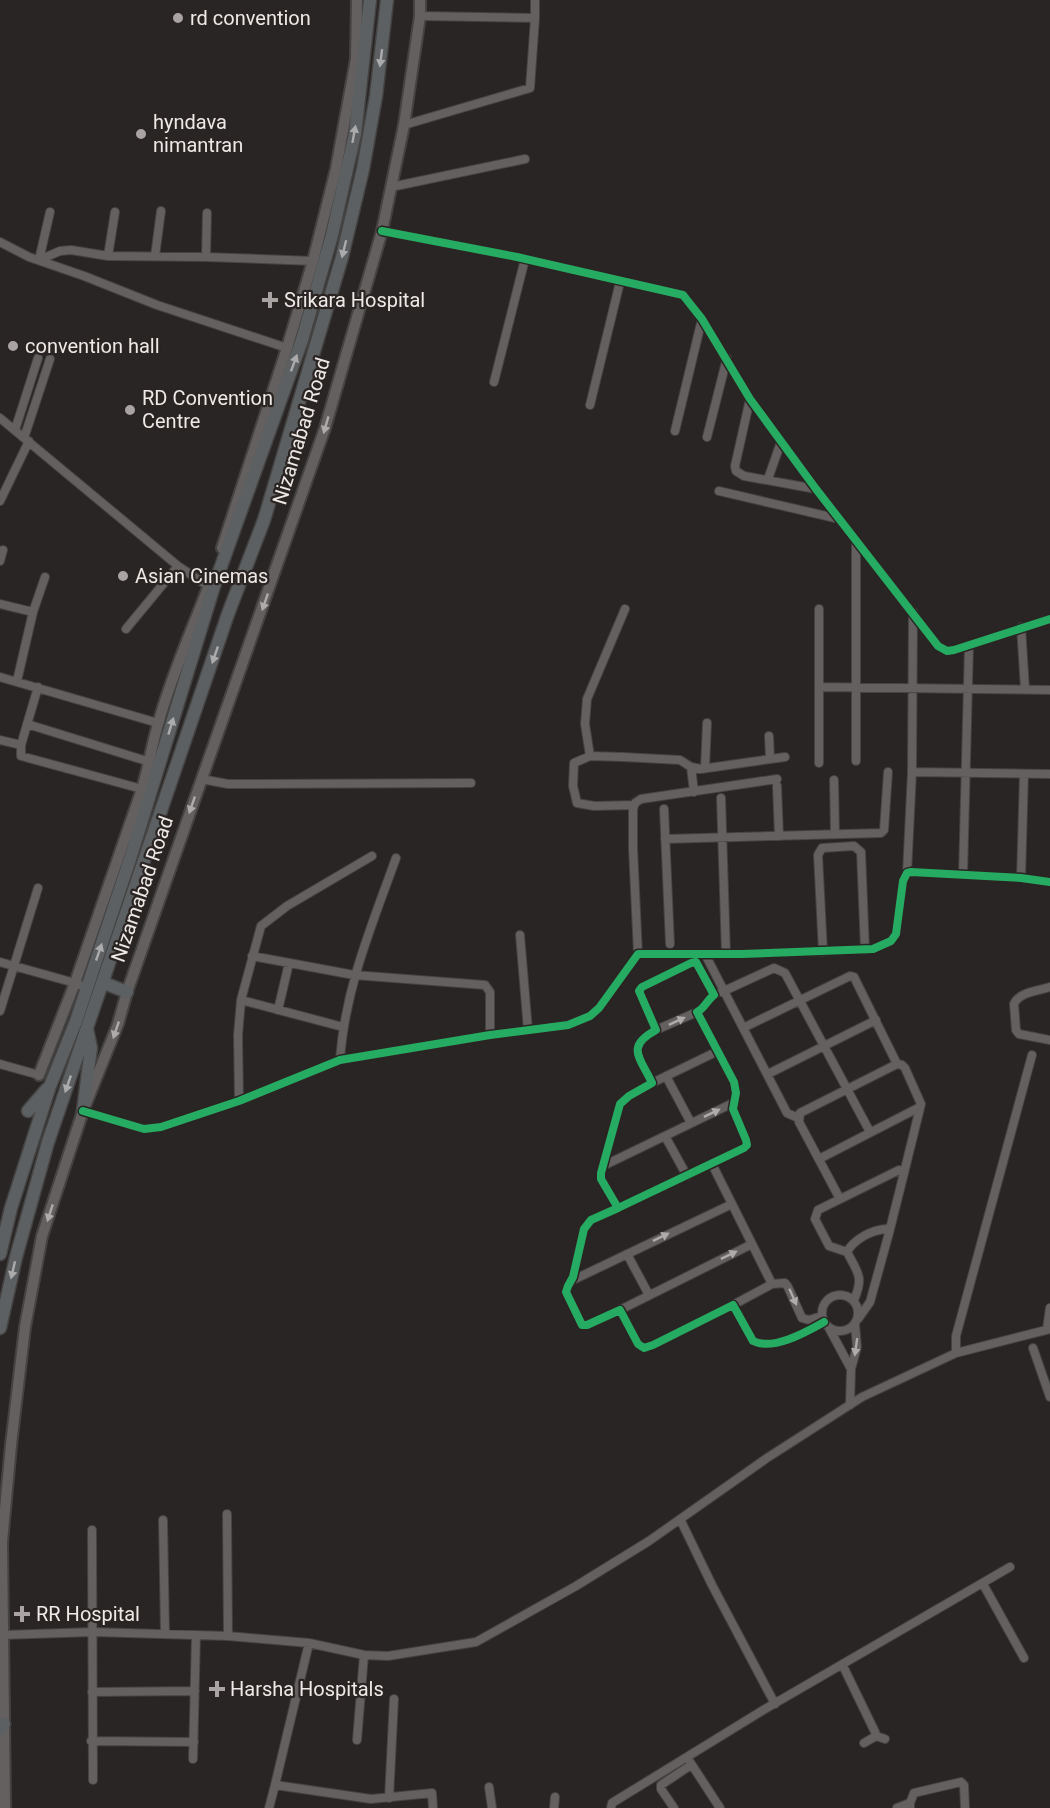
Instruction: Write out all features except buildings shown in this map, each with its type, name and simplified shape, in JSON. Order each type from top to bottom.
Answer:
[{"type":"highway","name":"Nizamabad Road","points":[[0,1254],[11,1208],[50,1086],[87,988],[131,856],[211,588],[302,340],[338,208],[341,170],[355,134],[370,0]]},
{"type":"highway","name":"Nizamabad Road","points":[[0,1328],[16,1257],[48,1142],[228,614],[264,520],[342,257],[363,169],[376,96],[387,0]]},
{"type":"highway","points":[[338,208],[353,212]]},
{"type":"highway","points":[[104,983],[127,992]]},
{"type":"highway","points":[[83,1111],[91,1048],[87,1028]]},
{"type":"highway","points":[[28,1111],[50,1086]]},
{"type":"main road","name":"Nizamabad Road","points":[[39,1075],[75,983],[142,789],[158,723],[173,675],[211,588],[341,170],[356,58],[357,0]]},
{"type":"main road","name":"Nizamabad Road","points":[[5,1808],[2,1727],[2,1542],[11,1445],[26,1327],[42,1236],[83,1111],[118,1024],[127,992],[325,428],[382,231],[404,125],[420,16],[420,0]]},
{"type":"street","points":[[404,125],[530,88],[536,0]]},
{"type":"street","points":[[420,16],[535,18]]},
{"type":"street","points":[[391,187],[525,159]]},
{"type":"street","points":[[155,256],[161,211]]},
{"type":"street","points":[[39,260],[50,212]]},
{"type":"street","points":[[108,256],[115,213]]},
{"type":"street","points":[[206,257],[207,213]]},
{"type":"street","points":[[382,231],[525,259],[683,295],[702,319],[750,399],[781,442],[938,646],[943,650],[954,651],[1050,619]]},
{"type":"street","points":[[0,242],[39,260],[157,305],[287,348]]},
{"type":"street","points":[[39,260],[60,251],[71,250],[108,256],[313,261]]},
{"type":"street","points":[[494,382],[525,259]]},
{"type":"street","points":[[590,405],[620,282]]},
{"type":"street","points":[[675,431],[702,319]]},
{"type":"street","points":[[15,430],[38,358]]},
{"type":"street","points":[[0,501],[27,439],[50,358]]},
{"type":"street","points":[[707,437],[727,358]]},
{"type":"street","points":[[750,399],[735,466],[736,471],[744,476],[816,489]]},
{"type":"street","points":[[0,418],[178,566],[211,588]]},
{"type":"street","points":[[768,479],[781,442]]},
{"type":"street","points":[[719,491],[839,519]]},
{"type":"street","points":[[856,541],[856,761]]},
{"type":"street","points":[[0,561],[3,550]]},
{"type":"street","points":[[126,629],[178,566]]},
{"type":"street","points":[[17,681],[33,612],[45,576]]},
{"type":"street","points":[[0,604],[33,612]]},
{"type":"street","points":[[590,756],[585,724],[587,699],[625,609]]},
{"type":"street","points":[[819,609],[819,762]]},
{"type":"street","points":[[638,954],[726,954],[742,958],[865,950],[891,941],[896,934],[903,882],[907,873],[912,772],[913,612]]},
{"type":"street","points":[[1021,627],[1025,689]]},
{"type":"street","points":[[963,875],[969,645]]},
{"type":"street","points":[[0,677],[158,723]]},
{"type":"street","points":[[38,687],[21,745],[20,754],[24,758],[142,789]]},
{"type":"street","points":[[819,687],[1050,690]]},
{"type":"street","points":[[705,768],[707,723]]},
{"type":"street","points":[[27,724],[150,762]]},
{"type":"street","points":[[769,736],[770,759]]},
{"type":"street","points":[[0,740],[21,745]]},
{"type":"street","points":[[779,836],[777,783],[641,799],[634,805],[594,806],[577,803],[572,767],[574,763],[590,756],[680,760],[691,767],[705,768],[785,757]]},
{"type":"street","points":[[691,767],[694,792]]},
{"type":"street","points":[[665,839],[883,831],[888,772]]},
{"type":"street","points":[[912,772],[1050,774]]},
{"type":"street","points":[[1021,878],[1024,774]]},
{"type":"street","points":[[201,779],[237,784],[471,783]]},
{"type":"street","points":[[834,780],[835,834]]},
{"type":"street","points":[[722,798],[726,954]]},
{"type":"street","points":[[83,1111],[144,1129],[161,1127],[239,1101],[340,1060],[490,1035],[568,1025],[590,1016],[599,1008],[638,954],[633,848],[634,805]]},
{"type":"street","points":[[664,809],[670,944]]},
{"type":"street","points":[[823,952],[818,855],[822,848],[854,846],[861,852],[865,950]]},
{"type":"street","points":[[239,1101],[238,1035],[241,1000],[261,926],[287,906],[372,856]]},
{"type":"street","points":[[340,1060],[343,1027],[354,975],[396,858]]},
{"type":"street","points":[[907,873],[1021,878],[1050,882]]},
{"type":"street","points":[[0,1011],[38,888]]},
{"type":"street","points":[[520,935],[528,1030]]},
{"type":"street","points":[[705,954],[788,1113],[798,1118],[840,1199]]},
{"type":"street","points":[[252,957],[354,975],[484,985],[490,992],[490,1035]]},
{"type":"street","points":[[0,962],[87,988]]},
{"type":"street","points":[[656,1030],[640,996],[639,991],[642,987],[696,962],[714,995]]},
{"type":"street","points":[[278,1010],[289,963]]},
{"type":"street","points":[[652,1083],[638,1050],[638,1044],[642,1038],[702,1010],[707,1000],[714,995],[774,968],[785,973],[870,1132]]},
{"type":"street","points":[[745,1027],[849,976],[854,977],[897,1064]]},
{"type":"street","points":[[1050,987],[1023,995],[1015,1000],[1014,1004],[1018,1034],[1050,1040]]},
{"type":"street","points":[[241,1000],[343,1027]]},
{"type":"street","points":[[698,1012],[734,1082],[736,1093],[733,1109],[747,1145],[712,1164],[591,1220],[584,1229],[566,1292],[582,1325],[587,1325],[752,1244]]},
{"type":"street","points":[[768,1074],[876,1020]]},
{"type":"street","points":[[618,1208],[601,1179],[620,1104],[652,1083],[718,1051]]},
{"type":"street","points":[[956,1353],[956,1336],[1032,1055]]},
{"type":"street","points":[[0,1064],[39,1075]]},
{"type":"street","points":[[620,1310],[638,1344],[644,1347],[653,1345],[772,1284],[785,1283],[789,1287],[802,1318],[825,1322],[839,1331],[851,1328],[870,1302],[890,1233],[920,1107],[920,1098],[905,1068],[897,1064],[800,1113],[798,1118]]},
{"type":"street","points":[[666,1076],[691,1124]]},
{"type":"street","points":[[603,1166],[733,1103]]},
{"type":"street","points":[[819,1159],[920,1107]]},
{"type":"street","points":[[665,1136],[687,1176]]},
{"type":"street","points":[[712,1164],[772,1284]]},
{"type":"street","points":[[854,1300],[860,1276],[847,1252],[829,1246],[815,1219],[818,1210],[896,1171],[904,1173]]},
{"type":"street","points":[[571,1281],[732,1204]]},
{"type":"street","points":[[847,1252],[850,1245],[859,1239],[883,1229],[890,1233]]},
{"type":"street","points":[[627,1254],[649,1295]]},
{"type":"street","points":[[850,1405],[851,1369],[857,1347],[858,1307],[854,1300],[845,1295],[833,1296],[824,1304],[825,1322],[851,1369]]},
{"type":"street","points":[[733,1305],[753,1341],[758,1344],[766,1345],[791,1338],[825,1322]]},
{"type":"street","points":[[3,1635],[93,1632],[228,1636],[309,1643],[364,1655],[388,1656],[476,1642],[576,1586],[862,1397],[956,1353],[1048,1329],[1050,1308]]},
{"type":"street","points":[[1032,1348],[1046,1374],[1050,1397]]},
{"type":"street","points":[[226,1514],[228,1636]]},
{"type":"street","points":[[680,1519],[775,1704]]},
{"type":"street","points":[[163,1520],[165,1633]]},
{"type":"street","points":[[92,1530],[91,1741],[93,1780]]},
{"type":"street","points":[[611,1808],[612,1803],[689,1761],[775,1704],[1010,1567]]},
{"type":"street","points":[[983,1584],[1024,1658]]},
{"type":"street","points":[[193,1759],[196,1635]]},
{"type":"street","points":[[269,1808],[309,1643]]},
{"type":"street","points":[[357,1740],[364,1655]]},
{"type":"street","points":[[843,1666],[876,1736],[885,1739]]},
{"type":"street","points":[[92,1692],[195,1691]]},
{"type":"street","points":[[389,1798],[394,1699]]},
{"type":"street","points":[[864,1743],[876,1736]]},
{"type":"street","points":[[91,1741],[194,1742]]},
{"type":"street","points":[[674,1808],[661,1789],[661,1785],[689,1761]]},
{"type":"street","points":[[689,1761],[720,1808]]},
{"type":"street","points":[[897,1808],[910,1805],[914,1793],[961,1782],[964,1785],[965,1808]]},
{"type":"street","points":[[275,1785],[351,1797],[389,1798],[432,1793],[433,1808]]},
{"type":"street","points":[[489,1787],[492,1808]]},
{"type":"street","points":[[554,1808],[555,1797]]},
{"type":"cycle path","points":[[382,231],[517,257],[683,295],[702,319],[750,399],[816,489],[938,646],[947,651],[954,650],[1050,619]]},
{"type":"cycle path","points":[[83,1111],[144,1129],[161,1127],[239,1101],[340,1060],[490,1035],[568,1025],[590,1016],[599,1008],[638,954],[741,954],[873,949],[891,941],[896,934],[903,881],[907,873],[911,872],[1021,878],[1050,882]]},
{"type":"cycle path","points":[[618,1208],[747,1145],[733,1109],[736,1093],[734,1082],[697,1012],[714,995],[696,962],[642,987],[639,991],[656,1030],[646,1036],[638,1047],[640,1059],[652,1083],[620,1104],[601,1173],[601,1179],[618,1208],[591,1220],[584,1229],[573,1277],[566,1292],[582,1325],[587,1325],[620,1310],[638,1344],[644,1348],[733,1305],[753,1341],[761,1343],[780,1342],[824,1322]]},
{"type":"place","name":"rd convention","points":[[178,18]]},
{"type":"place","name":"hyndava nimantran","points":[[141,134]]},
{"type":"place","name":"Srikara Hospital","points":[[270,300]]},
{"type":"place","name":"convention hall","points":[[13,346]]},
{"type":"place","name":"RD Convention Centre","points":[[130,410]]},
{"type":"place","name":"Asian Cinemas","points":[[123,576]]},
{"type":"place","name":"RR Hospital","points":[[22,1614]]},
{"type":"place","name":"Harsha Hospitals","points":[[217,1689]]}]
